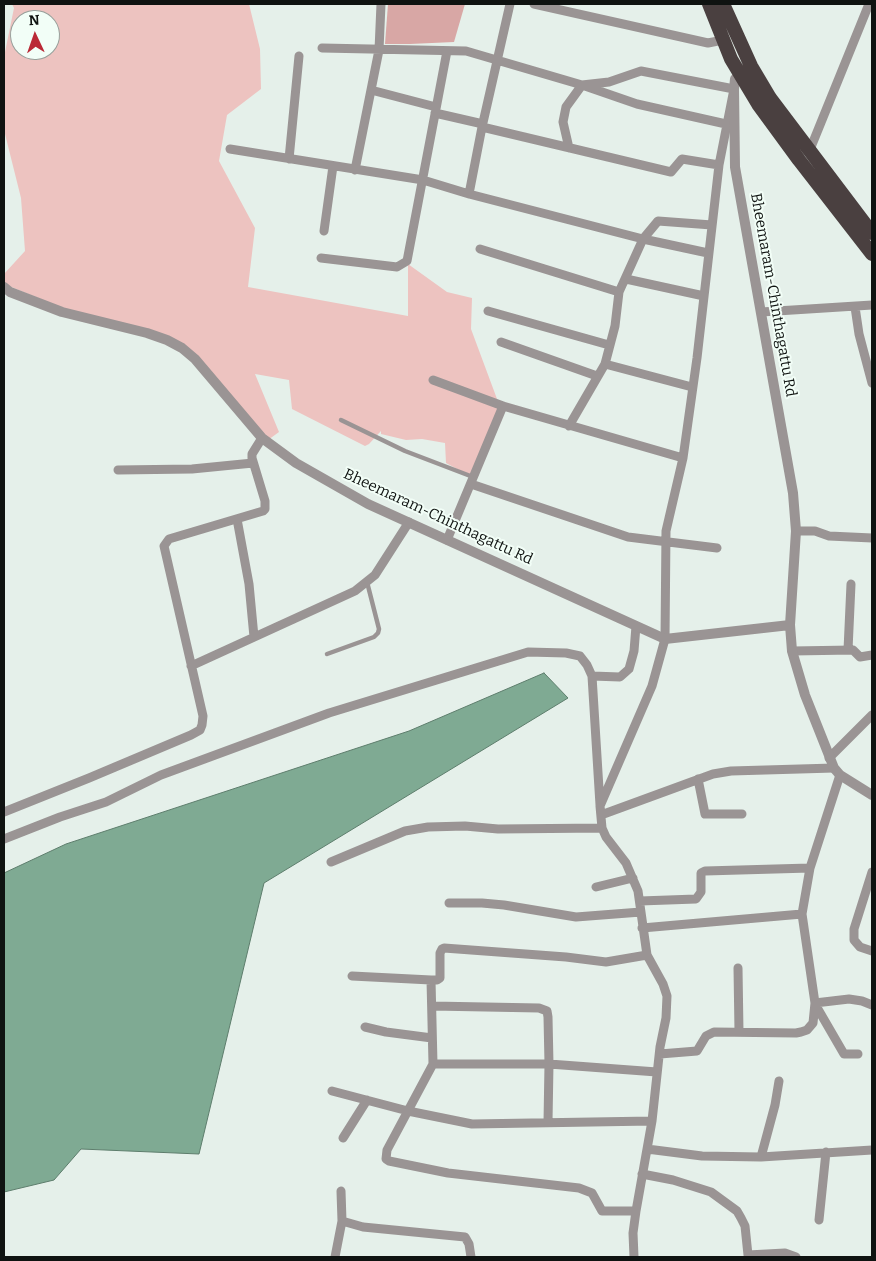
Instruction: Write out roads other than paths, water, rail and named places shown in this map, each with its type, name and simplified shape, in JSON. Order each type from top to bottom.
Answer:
[{"type":"highway","points":[[709,4],[723,40],[871,230]]},
{"type":"highway","points":[[723,4],[745,70],[778,132],[872,254]]},
{"type":"street","points":[[355,170],[379,50],[381,4]]},
{"type":"street","points":[[470,194],[510,4]]},
{"type":"street","points":[[534,4],[708,43],[723,40]]},
{"type":"street","points":[[809,152],[869,4]]},
{"type":"street","points":[[322,48],[466,51],[582,85],[637,104],[726,124]]},
{"type":"street","points":[[321,258],[397,267],[407,262],[447,51]]},
{"type":"street","points":[[289,159],[300,56]]},
{"type":"street","name":"Bheemaram-Chinthagattu Rd","points":[[745,70],[735,79],[735,167],[793,493],[796,531],[790,625],[792,651],[805,695],[829,758],[837,772]]},
{"type":"street","points":[[570,148],[563,122],[566,107],[582,85],[610,82],[641,71],[734,89],[726,124],[720,165],[683,458],[666,531],[665,639],[652,686],[601,810]]},
{"type":"street","points":[[371,90],[483,125],[671,172],[682,159],[720,165]]},
{"type":"street","points":[[230,149],[423,180],[643,239],[708,253]]},
{"type":"street","points":[[324,231],[333,166]]},
{"type":"street","points":[[569,426],[604,364],[615,326],[619,292],[643,239],[658,221],[712,225]]},
{"type":"street","points":[[480,249],[619,292]]},
{"type":"street","points":[[626,279],[704,296]]},
{"type":"street","name":"Bheemaram-Chinthagattu Rd","points":[[4,287],[10,292],[62,312],[147,333],[167,340],[182,348],[195,359],[262,438],[296,463],[368,504],[665,639]]},
{"type":"street","points":[[761,312],[872,305]]},
{"type":"street","points":[[855,307],[859,334],[872,383]]},
{"type":"street","points":[[488,311],[609,345]]},
{"type":"street","points":[[501,342],[597,376]]},
{"type":"street","points":[[604,364],[692,387]]},
{"type":"street","points":[[433,380],[504,406],[683,458]]},
{"type":"street","points":[[448,540],[504,406]]},
{"type":"street","points":[[4,812],[98,775],[200,730],[203,716],[164,546],[169,539],[265,509],[265,501],[252,454],[262,438]]},
{"type":"street","points":[[118,470],[192,469],[253,463]]},
{"type":"street","points":[[473,480],[628,537],[718,548]]},
{"type":"street","points":[[237,519],[249,584],[254,637]]},
{"type":"street","points":[[191,666],[355,591],[367,582],[383,563],[409,522]]},
{"type":"street","points":[[796,531],[815,531],[829,536],[872,538]]},
{"type":"street","points":[[848,650],[850,584]]},
{"type":"street","points":[[665,639],[790,625]]},
{"type":"street","points":[[592,676],[620,678],[628,669],[634,651],[636,626]]},
{"type":"street","points":[[792,651],[853,650],[860,656],[872,656]]},
{"type":"street","points":[[4,839],[60,816],[106,802],[161,775],[320,716],[528,652],[566,653],[580,656],[592,676],[602,828],[606,837],[626,862],[633,878],[638,891],[647,954],[664,984],[667,996],[666,1018],[657,1072],[652,1121],[633,1233],[634,1257]]},
{"type":"street","points":[[829,758],[872,715]]},
{"type":"street","points":[[601,810],[731,770],[837,772],[872,794]]},
{"type":"street","points":[[660,1054],[697,1051],[706,1036],[714,1032],[796,1033],[807,1030],[813,1023],[815,1003],[802,914],[810,868],[837,772]]},
{"type":"street","points":[[698,779],[705,814],[742,814]]},
{"type":"street","points":[[331,862],[396,835],[428,827],[465,826],[498,829],[602,828]]},
{"type":"street","points":[[640,902],[696,899],[701,892],[702,873],[706,871],[810,868]]},
{"type":"street","points":[[872,872],[854,929],[854,940],[860,947],[872,951]]},
{"type":"street","points":[[596,887],[633,878]]},
{"type":"street","points":[[450,903],[482,902],[576,916],[641,912]]},
{"type":"street","points":[[642,928],[802,914]]},
{"type":"street","points":[[352,976],[437,980],[440,978],[440,954],[444,948],[566,957],[606,962],[647,954]]},
{"type":"street","points":[[738,968],[739,1032]]},
{"type":"street","points":[[431,980],[433,1064],[387,1150],[386,1159],[448,1173],[579,1188],[592,1193],[602,1211],[636,1211]]},
{"type":"street","points":[[815,1003],[849,999],[872,1005]]},
{"type":"street","points":[[815,1003],[844,1054],[858,1054]]},
{"type":"street","points":[[432,1006],[544,1010],[547,1012],[549,1064],[548,1122]]},
{"type":"street","points":[[365,1027],[386,1032],[432,1038]]},
{"type":"street","points":[[433,1064],[549,1064],[657,1072]]},
{"type":"street","points":[[761,1157],[775,1105],[779,1081]]},
{"type":"street","points":[[332,1091],[408,1111],[472,1124],[652,1121]]},
{"type":"street","points":[[344,1138],[367,1100]]},
{"type":"street","points":[[647,1149],[702,1156],[761,1157],[872,1150]]},
{"type":"street","points":[[819,1220],[826,1152]]},
{"type":"street","points":[[642,1174],[683,1183],[711,1192],[724,1200],[737,1212],[745,1226],[748,1256],[786,1255],[796,1257]]},
{"type":"street","points":[[335,1257],[342,1221],[341,1191]]},
{"type":"street","points":[[342,1221],[363,1227],[465,1237],[469,1244],[471,1257]]},
{"type":"lane","points":[[341,420],[405,451],[473,480]]},
{"type":"lane","points":[[327,654],[374,637],[378,633],[367,582]]}]
